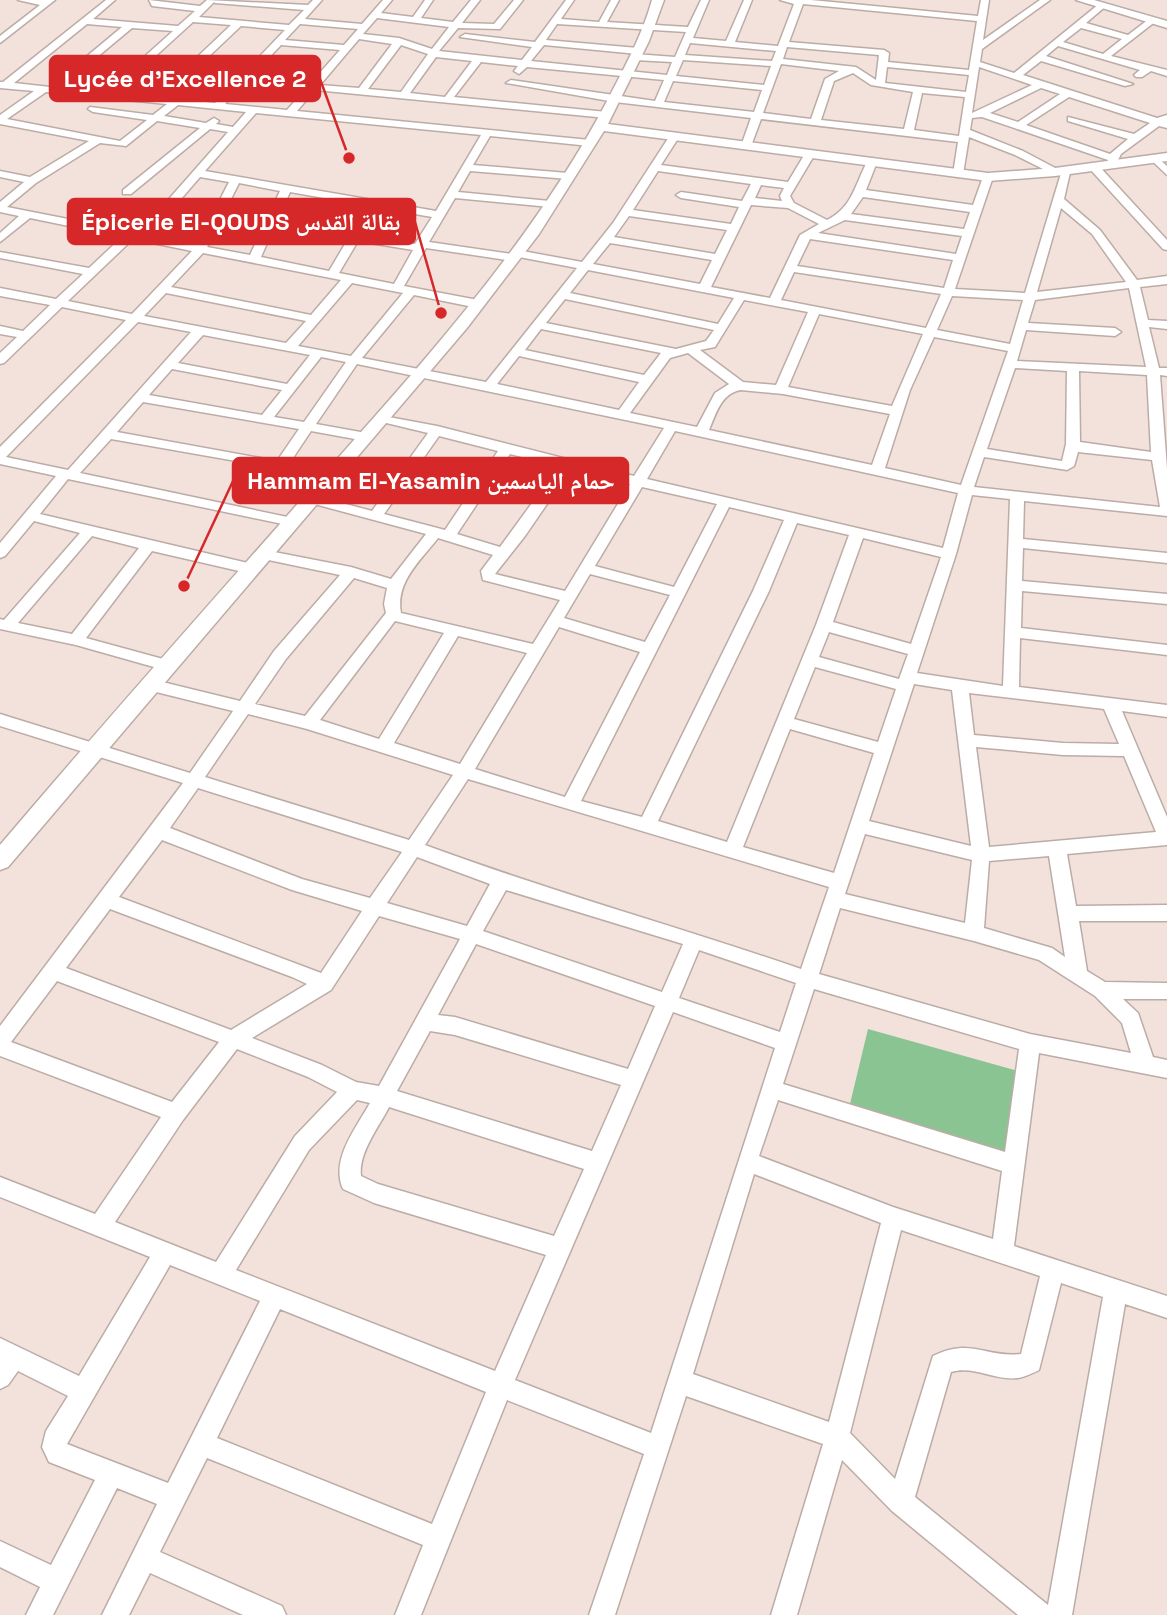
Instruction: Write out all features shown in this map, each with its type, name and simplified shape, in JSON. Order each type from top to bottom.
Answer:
[{"type":"street","points":[[22,0],[49,1]]},
{"type":"street","points":[[2,85],[111,0]]},
{"type":"street","points":[[108,95],[213,0],[315,4]]},
{"type":"street","points":[[289,114],[388,0]]},
{"type":"street","points":[[415,20],[429,0]]},
{"type":"street","points":[[403,96],[476,0]]},
{"type":"street","points":[[375,15],[457,25],[500,26],[519,0]]},
{"type":"street","points":[[497,105],[570,0]]},
{"type":"street","points":[[602,24],[615,0]]},
{"type":"street","points":[[0,861],[94,748],[423,373],[515,256],[604,121],[649,27],[658,0]]},
{"type":"street","points":[[659,103],[705,0]]},
{"type":"street","points":[[729,44],[748,0]]},
{"type":"street","points":[[785,0],[983,19]]},
{"type":"street","points":[[958,174],[985,0]]},
{"type":"street","points":[[979,47],[1046,0]]},
{"type":"street","points":[[1082,0],[1167,25]]},
{"type":"street","points":[[0,40],[49,1]]},
{"type":"street","points":[[156,1],[202,9]]},
{"type":"street","points":[[746,146],[799,1]]},
{"type":"street","points":[[127,192],[208,126],[278,42],[315,4]]},
{"type":"street","points":[[1016,76],[1102,6]]},
{"type":"street","points":[[191,19],[365,27]]},
{"type":"street","points":[[85,21],[180,29]]},
{"type":"street","points":[[555,21],[692,30]]},
{"type":"street","points":[[1104,57],[1152,21]]},
{"type":"street","points":[[158,100],[239,23]]},
{"type":"street","points":[[1078,24],[1128,38]]},
{"type":"street","points":[[0,120],[48,90],[130,25]]},
{"type":"street","points":[[448,35],[679,58],[850,69],[862,72],[880,85],[970,95]]},
{"type":"street","points":[[358,36],[413,44],[433,54],[767,88]]},
{"type":"street","points":[[688,40],[881,52],[884,55],[880,85]]},
{"type":"street","points":[[360,92],[399,41]]},
{"type":"street","points":[[278,42],[347,48]]},
{"type":"street","points":[[1056,43],[1167,73]]},
{"type":"street","points":[[1038,57],[1165,121]]},
{"type":"street","points":[[447,100],[478,59]]},
{"type":"street","points":[[883,64],[975,68],[1016,76],[1068,93],[1116,94],[1146,69]]},
{"type":"street","points":[[815,121],[830,79],[850,69]]},
{"type":"street","points":[[511,83],[615,99],[908,133],[964,136],[1019,153],[1061,171]]},
{"type":"street","points":[[967,120],[1041,84]]},
{"type":"street","points":[[2,85],[590,144]]},
{"type":"street","points":[[313,87],[497,105],[604,121],[674,137],[988,177],[1061,171],[1112,161],[1160,158],[1167,172]]},
{"type":"street","points":[[908,133],[918,90]]},
{"type":"street","points":[[1017,127],[1068,93]]},
{"type":"street","points":[[0,120],[122,144],[176,102]]},
{"type":"street","points":[[93,108],[235,130]]},
{"type":"street","points":[[0,360],[92,272],[136,236],[198,173],[253,110]]},
{"type":"street","points":[[981,113],[1017,127],[1063,139],[1112,161]]},
{"type":"street","points":[[1072,119],[1135,138]]},
{"type":"street","points":[[1112,161],[1116,152],[1165,121]]},
{"type":"street","points":[[281,466],[404,290],[420,246],[487,133]]},
{"type":"street","points":[[489,386],[606,239],[674,137]]},
{"type":"street","points":[[0,208],[32,181],[98,140]]},
{"type":"street","points":[[790,205],[785,196],[810,154]]},
{"type":"street","points":[[774,302],[806,235],[843,216],[861,193],[872,162]]},
{"type":"street","points":[[1093,166],[1167,247]]},
{"type":"street","points":[[466,167],[568,176]]},
{"type":"street","points":[[654,167],[791,186]]},
{"type":"street","points":[[602,1615],[747,1161],[948,554],[965,490],[1012,356],[1058,200],[1061,171]]},
{"type":"street","points":[[198,173],[438,215]]},
{"type":"street","points":[[0,174],[32,181]]},
{"type":"street","points":[[877,471],[897,411],[948,292],[988,177]]},
{"type":"street","points":[[236,179],[207,240],[199,250],[139,317],[86,366],[0,457],[292,522]]},
{"type":"street","points":[[704,288],[758,181]]},
{"type":"street","points":[[254,260],[287,187]]},
{"type":"street","points":[[861,193],[976,209]]},
{"type":"street","points":[[450,194],[550,204]]},
{"type":"street","points":[[681,195],[790,205],[827,224]]},
{"type":"street","points":[[0,292],[489,386],[965,490],[1167,510],[1158,457],[1160,371],[1142,323],[1134,285],[1096,232],[1058,200]]},
{"type":"street","points":[[0,208],[478,304]]},
{"type":"street","points":[[626,212],[734,228]]},
{"type":"street","points":[[0,239],[28,214]]},
{"type":"street","points":[[843,216],[968,233]]},
{"type":"street","points":[[270,223],[420,246],[584,265],[932,333],[1012,356],[1073,368],[1160,371]]},
{"type":"street","points":[[806,235],[960,258]]},
{"type":"street","points":[[332,275],[355,237]]},
{"type":"street","points":[[606,239],[719,258]]},
{"type":"street","points":[[0,255],[92,272]]},
{"type":"street","points":[[790,268],[948,292],[1028,297],[1167,280]]},
{"type":"street","points":[[289,348],[349,279]]},
{"type":"street","points":[[164,289],[314,319]]},
{"type":"street","points":[[561,295],[721,328]]},
{"type":"street","points":[[621,416],[666,355],[711,344],[741,296]]},
{"type":"street","points":[[780,390],[815,310]]},
{"type":"street","points":[[1142,323],[1167,325]]},
{"type":"street","points":[[540,325],[674,352]]},
{"type":"street","points":[[1020,326],[1115,332]]},
{"type":"street","points":[[0,330],[26,335]]},
{"type":"street","points":[[0,554],[68,474],[200,330]]},
{"type":"street","points":[[692,350],[738,385],[897,411]]},
{"type":"street","points":[[517,352],[648,380]]},
{"type":"street","points":[[265,420],[318,353]]},
{"type":"street","points":[[169,365],[290,388]]},
{"type":"street","points":[[979,452],[1067,466],[1073,444],[1073,368]]},
{"type":"street","points":[[701,434],[722,393],[738,385]]},
{"type":"street","points":[[140,397],[366,437]]},
{"type":"street","points":[[383,418],[948,554]]},
{"type":"street","points":[[99,1227],[176,1113],[233,1038],[324,984],[465,770],[671,427]]},
{"type":"street","points":[[375,516],[437,430]]},
{"type":"street","points":[[108,433],[333,476]]},
{"type":"street","points":[[1073,444],[1080,448],[1158,457]]},
{"type":"street","points":[[394,616],[389,602],[394,585],[442,534],[507,448]]},
{"type":"street","points":[[567,464],[488,571],[488,577],[569,597]]},
{"type":"street","points":[[1011,692],[1017,495]]},
{"type":"street","points":[[312,499],[442,534],[503,554]]},
{"type":"street","points":[[570,805],[725,502]]},
{"type":"street","points":[[32,516],[148,546],[351,572],[394,585]]},
{"type":"street","points":[[647,825],[761,592],[792,518]]},
{"type":"street","points":[[4,625],[89,531]]},
{"type":"street","points":[[733,850],[824,625],[858,531]]},
{"type":"street","points":[[1016,543],[1167,558]]},
{"type":"street","points":[[76,640],[148,546]]},
{"type":"street","points":[[586,568],[679,593]]},
{"type":"street","points":[[0,1041],[159,831],[280,655],[351,572]]},
{"type":"street","points":[[1014,585],[1167,599]]},
{"type":"street","points":[[309,723],[389,618],[394,616],[537,650]]},
{"type":"street","points":[[555,621],[649,649]]},
{"type":"street","points":[[4,625],[76,640],[167,666]]},
{"type":"street","points":[[824,625],[916,650]]},
{"type":"street","points":[[384,745],[454,629]]},
{"type":"street","points":[[1013,632],[1167,650]]},
{"type":"street","points":[[810,660],[906,682],[1167,711]]},
{"type":"street","points":[[150,685],[309,723],[384,745],[570,805],[733,850],[836,890],[1045,954],[1102,990],[1131,1019],[1145,1066]]},
{"type":"street","points":[[960,686],[981,855],[974,933]]},
{"type":"street","points":[[857,825],[981,855],[1058,848],[1166,831],[1110,703]]},
{"type":"street","points":[[0,720],[412,848],[501,881],[694,940],[807,979],[1030,1043],[1167,1069]]},
{"type":"street","points":[[785,722],[883,749]]},
{"type":"street","points":[[967,740],[1063,749],[1130,750]]},
{"type":"street","points":[[159,831],[298,885],[473,935],[786,1043]]},
{"type":"street","points":[[1058,848],[1078,975]]},
{"type":"street","points":[[501,881],[427,1022],[357,1146],[349,1168],[351,1182],[374,1193],[561,1248]]},
{"type":"street","points":[[106,900],[299,971],[324,984]]},
{"type":"street","points":[[1070,914],[1167,913]]},
{"type":"street","points":[[408,1615],[500,1387],[694,940]]},
{"type":"street","points":[[53,971],[233,1038],[354,1090],[386,1097],[597,1163]]},
{"type":"street","points":[[1102,990],[1167,991]]},
{"type":"street","points":[[427,1022],[456,1026],[633,1080]]},
{"type":"street","points":[[1002,1253],[1030,1043]]},
{"type":"street","points":[[0,1047],[176,1113]]},
{"type":"street","points":[[771,1089],[1014,1165]]},
{"type":"street","points":[[220,1274],[302,1143],[354,1090]]},
{"type":"street","points":[[747,1161],[893,1217],[1167,1307]]},
{"type":"street","points":[[0,1186],[657,1448]]},
{"type":"street","points":[[784,1615],[838,1437],[893,1217]]},
{"type":"street","points":[[165,1252],[55,1440],[54,1447],[58,1453],[174,1498]]},
{"type":"street","points":[[901,1502],[941,1363],[961,1357],[1011,1368],[1022,1367],[1031,1362],[1053,1269]]},
{"type":"street","points":[[1059,1615],[1116,1289]]},
{"type":"street","points":[[115,1615],[275,1296]]},
{"type":"street","points":[[0,1377],[7,1353],[84,1391]]},
{"type":"street","points":[[678,1381],[838,1437],[901,1502],[1039,1615]]},
{"type":"street","points":[[200,1444],[439,1539]]},
{"type":"street","points":[[39,1615],[111,1474]]},
{"type":"street","points":[[0,1554],[56,1581]]},
{"type":"street","points":[[145,1558],[273,1615]]},
{"type":"green space","points":[[868,1029],[1018,1071],[1005,1154],[849,1108]]},
{"type":"place","name":"Lycée d'Excellence 2","points":[[349,158]]},
{"type":"place","name":"Épicerie El-QOUDS بقالة القدس","points":[[441,313]]},
{"type":"place","name":"Hammam El-Yasamin حمام الياسمين","points":[[184,586]]}]
